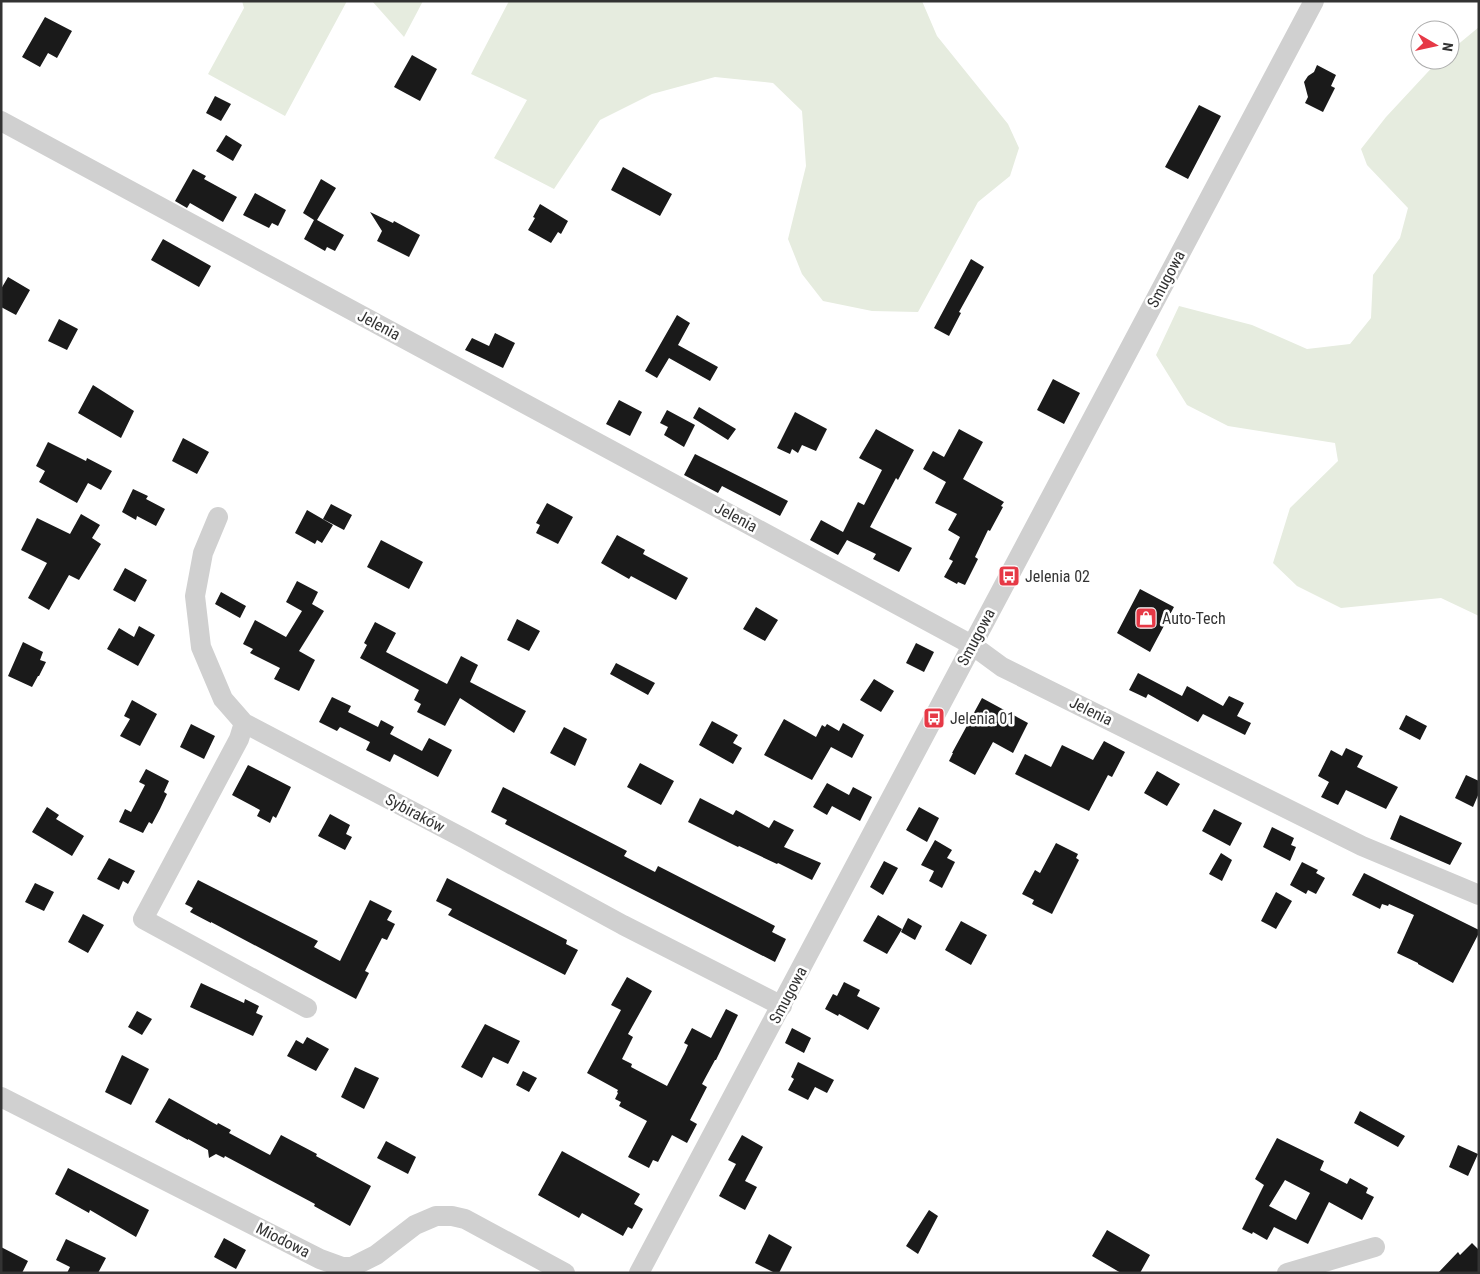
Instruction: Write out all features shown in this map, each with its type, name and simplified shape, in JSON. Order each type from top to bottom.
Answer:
[{"type":"street","name":"Smugowa","points":[[639,1273],[1314,1]]},
{"type":"street","name":"Jelenia","points":[[1,121],[972,645],[1002,667],[1362,846],[1479,894]]},
{"type":"street","name":"Sybiraków","points":[[218,517],[203,553],[195,596],[201,647],[224,699],[244,723],[465,839],[622,925],[782,1006]]},
{"type":"street","points":[[244,723],[239,739],[142,920],[307,1008]]},
{"type":"street","name":"Miodowa","points":[[1,1097],[320,1259],[342,1267],[352,1267],[376,1255],[414,1225],[436,1216],[452,1216],[465,1219],[565,1273]]},
{"type":"street","points":[[1287,1273],[1375,1247]]},
{"type":"shaded area","points":[[242,1],[347,1],[285,116],[208,74],[244,8]]},
{"type":"shaded area","points":[[372,1],[423,1],[404,37]]},
{"type":"shaded area","points":[[509,1],[922,1],[937,36],[1008,124],[1019,148],[1010,176],[978,202],[918,312],[872,311],[823,301],[802,274],[788,239],[806,166],[802,111],[773,83],[715,77],[652,94],[600,120],[554,189],[494,158],[527,100],[471,74]]},
{"type":"shaded area","points":[[1479,27],[1479,616],[1441,598],[1341,608],[1297,586],[1273,563],[1290,508],[1338,461],[1335,443],[1228,426],[1187,405],[1156,355],[1179,306],[1252,325],[1307,349],[1350,344],[1371,318],[1373,275],[1400,238],[1408,208],[1367,165],[1361,149],[1386,117],[1430,70],[1460,70],[1460,43]]},
{"type":"building","points":[[45,17],[72,31],[57,58],[48,53],[40,67],[22,57]]},
{"type":"building","points":[[412,55],[437,69],[420,101],[394,87]]},
{"type":"building","points":[[1317,65],[1336,75],[1331,86],[1335,88],[1323,112],[1305,103],[1308,97],[1304,82],[1314,72]]},
{"type":"building","points":[[215,96],[231,104],[221,121],[206,113]]},
{"type":"building","points":[[1199,105],[1221,116],[1188,179],[1165,167]]},
{"type":"building","points":[[226,135],[242,145],[233,161],[216,151]]},
{"type":"building","points":[[623,167],[672,194],[660,216],[611,190]]},
{"type":"building","points":[[193,169],[206,176],[204,179],[237,197],[223,222],[190,203],[187,208],[175,201]]},
{"type":"building","points":[[321,179],[336,188],[317,220],[344,235],[335,251],[327,247],[325,251],[304,239],[314,220],[303,213]]},
{"type":"building","points":[[255,193],[286,210],[278,226],[272,223],[269,228],[243,215]]},
{"type":"building","points":[[540,204],[568,221],[561,234],[558,232],[551,243],[528,230]]},
{"type":"building","points":[[370,212],[393,223],[394,221],[420,235],[409,257],[377,241],[382,231]]},
{"type":"building","points":[[163,239],[211,266],[199,287],[151,260]]},
{"type":"building","points":[[971,259],[984,267],[959,312],[961,313],[949,336],[934,328]]},
{"type":"building","points":[[8,277],[30,290],[16,315],[1,307],[1,289]]},
{"type":"building","points":[[677,315],[690,323],[678,345],[718,367],[710,381],[669,358],[657,378],[645,371]]},
{"type":"building","points":[[59,319],[78,329],[67,350],[48,341]]},
{"type":"building","points":[[495,333],[515,343],[503,368],[465,350],[472,338],[489,346]]},
{"type":"building","points":[[1053,379],[1080,393],[1064,424],[1037,410]]},
{"type":"building","points":[[93,385],[134,411],[121,438],[78,413]]},
{"type":"building","points":[[619,400],[642,412],[630,436],[606,424]]},
{"type":"building","points":[[699,407],[736,429],[728,440],[693,418]]},
{"type":"building","points":[[667,410],[695,425],[684,447],[664,435],[668,427],[660,423]]},
{"type":"building","points":[[795,412],[827,429],[816,451],[802,445],[798,453],[792,449],[790,454],[777,448]]},
{"type":"building","points":[[876,429],[914,450],[898,480],[896,478],[870,527],[912,548],[899,572],[873,559],[876,554],[847,540],[838,555],[810,540],[821,520],[843,532],[858,502],[864,505],[882,470],[859,458]]},
{"type":"building","points":[[959,429],[983,442],[963,479],[1004,502],[975,557],[978,559],[965,585],[958,582],[957,584],[944,577],[953,561],[949,559],[960,537],[948,530],[957,514],[935,503],[946,482],[923,469],[933,451],[944,457]]},
{"type":"building","points":[[183,438],[209,452],[197,474],[172,461]]},
{"type":"building","points":[[48,442],[86,461],[87,458],[112,471],[101,490],[88,483],[77,503],[39,482],[45,471],[36,466]]},
{"type":"building","points":[[695,454],[788,501],[780,516],[722,486],[718,493],[684,475]]},
{"type":"building","points":[[133,489],[148,496],[146,499],[165,509],[156,526],[137,516],[136,520],[122,512]]},
{"type":"building","points":[[547,503],[573,517],[558,544],[536,533],[540,525],[536,523]]},
{"type":"building","points":[[331,504],[352,515],[344,530],[323,519]]},
{"type":"building","points":[[307,510],[333,525],[322,543],[317,540],[315,544],[295,533]]},
{"type":"building","points":[[81,514],[100,525],[92,538],[101,544],[79,580],[69,575],[49,610],[28,598],[47,563],[21,550],[37,518],[70,534]]},
{"type":"building","points":[[617,535],[645,550],[643,554],[688,578],[676,600],[631,576],[629,579],[601,563]]},
{"type":"building","points":[[381,540],[423,562],[409,589],[367,567]]},
{"type":"building","points":[[125,568],[147,580],[135,602],[113,590]]},
{"type":"building","points":[[297,581],[318,592],[312,604],[324,611],[299,651],[315,660],[299,691],[274,679],[280,668],[250,653],[253,649],[243,644],[255,620],[286,637],[302,611],[286,602]]},
{"type":"building","name":"Auto-Tech","points":[[1140,589],[1174,607],[1150,652],[1117,633]]},
{"type":"building","points":[[221,592],[246,606],[240,618],[215,604]]},
{"type":"building","points":[[756,607],[778,620],[765,641],[743,629]]},
{"type":"building","points":[[517,619],[540,631],[529,651],[507,640]]},
{"type":"building","points":[[375,622],[396,633],[386,652],[447,684],[461,656],[478,665],[470,682],[526,711],[514,733],[460,698],[445,726],[417,712],[421,704],[414,700],[419,690],[360,658],[367,645],[364,643]]},
{"type":"building","points":[[139,626],[155,635],[138,666],[107,649],[119,628],[134,637]]},
{"type":"building","points":[[23,642],[43,652],[40,660],[46,662],[32,687],[8,676]]},
{"type":"building","points":[[916,643],[934,652],[924,672],[906,663]]},
{"type":"building","points":[[616,663],[655,683],[648,695],[610,674]]},
{"type":"building","points":[[1138,673],[1182,696],[1187,686],[1223,706],[1229,696],[1244,703],[1237,716],[1251,723],[1245,735],[1203,714],[1198,722],[1148,694],[1146,698],[1129,690]]},
{"type":"building","points":[[874,679],[894,691],[881,712],[860,700]]},
{"type":"building","points":[[332,697],[351,706],[348,712],[378,727],[381,720],[394,727],[390,734],[422,751],[429,738],[452,750],[438,777],[394,754],[390,762],[366,750],[370,742],[340,727],[337,731],[319,722]]},
{"type":"building","points":[[982,698],[1028,723],[1013,753],[993,742],[975,775],[949,761]]},
{"type":"building","points":[[132,700],[157,714],[140,746],[120,736],[130,719],[124,716]]},
{"type":"building","points":[[1406,715],[1427,726],[1420,740],[1399,729]]},
{"type":"building","points":[[784,719],[816,737],[822,725],[825,727],[827,724],[839,731],[843,723],[864,735],[852,758],[831,747],[812,780],[764,755]]},
{"type":"building","points":[[712,721],[738,735],[733,743],[742,748],[733,764],[699,745]]},
{"type":"building","points":[[191,724],[215,736],[204,759],[180,747]]},
{"type":"building","points":[[564,727],[587,739],[575,766],[550,753]]},
{"type":"building","points":[[1104,741],[1125,752],[1112,777],[1108,775],[1089,811],[1015,774],[1025,754],[1051,767],[1062,745],[1093,760]]},
{"type":"building","points":[[1346,748],[1363,756],[1357,767],[1398,787],[1386,809],[1346,790],[1338,805],[1321,797],[1329,782],[1318,776],[1331,750],[1342,756]]},
{"type":"building","points":[[640,763],[674,781],[661,805],[627,787]]},
{"type":"building","points":[[248,765],[291,787],[276,818],[273,816],[270,823],[257,816],[260,810],[232,795]]},
{"type":"building","points":[[146,769],[169,781],[164,792],[167,794],[160,809],[152,824],[149,822],[143,833],[119,822],[125,809],[131,812],[145,785],[139,782]]},
{"type":"building","points":[[1157,771],[1180,784],[1167,806],[1144,793]]},
{"type":"building","points":[[1466,775],[1479,781],[1479,793],[1473,807],[1455,798]]},
{"type":"building","points":[[827,783],[849,795],[853,787],[872,797],[860,821],[832,806],[827,815],[813,807]]},
{"type":"building","points":[[503,787],[627,851],[624,856],[655,872],[658,866],[775,926],[772,932],[786,939],[775,962],[505,824],[507,820],[491,812]]},
{"type":"building","points":[[700,798],[733,815],[736,810],[769,828],[774,820],[794,830],[784,847],[821,863],[812,880],[688,822]]},
{"type":"building","points":[[47,807],[59,815],[56,819],[84,836],[72,856],[32,832]]},
{"type":"building","points":[[919,807],[939,818],[927,842],[906,830]]},
{"type":"building","points":[[1214,809],[1242,823],[1230,846],[1202,831]]},
{"type":"building","points":[[330,814],[350,825],[346,834],[352,837],[345,850],[318,836]]},
{"type":"building","points":[[1400,815],[1462,843],[1450,865],[1390,839]]},
{"type":"building","points":[[1272,827],[1294,838],[1291,845],[1296,847],[1290,861],[1263,847]]},
{"type":"building","points":[[935,840],[952,850],[947,858],[955,862],[942,888],[929,881],[934,871],[921,865]]},
{"type":"building","points":[[1056,843],[1078,854],[1076,858],[1079,860],[1052,914],[1032,904],[1034,900],[1022,894],[1035,870],[1040,873]]},
{"type":"building","points":[[1221,853],[1232,860],[1222,881],[1209,874]]},
{"type":"building","points":[[109,858],[135,871],[128,884],[123,881],[119,890],[97,879]]},
{"type":"building","points":[[884,861],[898,868],[883,895],[870,887]]},
{"type":"building","points":[[1302,862],[1318,870],[1316,873],[1325,878],[1316,894],[1308,890],[1306,894],[1290,885]]},
{"type":"building","points":[[1364,873],[1479,930],[1453,983],[1397,953],[1414,915],[1389,904],[1388,906],[1382,904],[1380,909],[1352,895]]},
{"type":"building","points":[[447,878],[567,940],[566,944],[578,950],[565,975],[448,915],[452,909],[436,901]]},
{"type":"building","points":[[198,880],[318,941],[314,947],[340,961],[370,900],[392,911],[387,920],[395,924],[387,940],[382,938],[365,971],[369,973],[356,999],[190,912],[193,908],[185,904]]},
{"type":"building","points":[[35,883],[54,892],[44,911],[25,902]]},
{"type":"building","points":[[1276,892],[1292,901],[1276,929],[1261,921]]},
{"type":"building","points":[[83,914],[104,925],[88,953],[68,942]]},
{"type":"building","points":[[878,915],[902,929],[887,954],[863,941]]},
{"type":"building","points":[[908,918],[922,926],[915,940],[901,932]]},
{"type":"building","points":[[961,921],[987,935],[971,965],[945,950]]},
{"type":"building","points":[[627,977],[652,991],[628,1034],[633,1037],[622,1059],[632,1064],[631,1067],[667,1086],[685,1052],[688,1045],[684,1043],[692,1028],[711,1038],[726,1009],[738,1015],[702,1084],[707,1087],[690,1120],[697,1124],[687,1143],[672,1135],[658,1162],[653,1160],[649,1168],[628,1157],[647,1121],[619,1106],[621,1102],[615,1099],[618,1090],[587,1073],[621,1010],[611,1005]]},
{"type":"building","points":[[844,982],[860,990],[857,996],[880,1008],[868,1030],[839,1014],[838,1016],[825,1009],[833,994],[837,996]]},
{"type":"building","points":[[201,983],[244,1003],[245,999],[259,1006],[256,1013],[263,1016],[253,1036],[190,1007]]},
{"type":"building","points":[[137,1011],[152,1019],[142,1035],[128,1027]]},
{"type":"building","points":[[485,1024],[520,1041],[508,1064],[493,1057],[482,1078],[461,1067]]},
{"type":"building","points":[[792,1028],[811,1038],[804,1053],[785,1043]]},
{"type":"building","points":[[307,1037],[329,1049],[316,1071],[287,1056],[296,1040],[303,1044]]},
{"type":"building","points":[[122,1055],[149,1069],[131,1105],[105,1092]]},
{"type":"building","points":[[798,1062],[834,1080],[827,1093],[815,1087],[808,1100],[788,1090],[794,1079],[791,1077]]},
{"type":"building","points":[[355,1067],[379,1078],[364,1109],[341,1097]]},
{"type":"building","points":[[523,1071],[537,1078],[529,1092],[516,1085]]},
{"type":"building","points":[[169,1098],[217,1125],[218,1123],[231,1130],[229,1133],[270,1155],[281,1135],[371,1186],[350,1226],[314,1206],[315,1204],[225,1156],[224,1158],[216,1154],[209,1158],[208,1150],[155,1122]]},
{"type":"building","points":[[1360,1111],[1405,1136],[1398,1147],[1354,1123]]},
{"type":"building","points":[[742,1135],[763,1147],[745,1181],[757,1187],[745,1210],[719,1196],[736,1164],[728,1160]]},
{"type":"building","points":[[1277,1138],[1324,1161],[1320,1170],[1347,1184],[1350,1178],[1368,1188],[1366,1193],[1374,1197],[1362,1220],[1329,1202],[1308,1244],[1274,1227],[1267,1240],[1253,1232],[1252,1234],[1242,1229],[1264,1185],[1255,1179]],"holes":[[[1285,1180],[1310,1193],[1296,1220],[1269,1206]]]},
{"type":"building","points":[[386,1141],[416,1157],[408,1174],[377,1158]]},
{"type":"building","points":[[1458,1145],[1478,1154],[1468,1176],[1449,1167]]},
{"type":"building","points":[[562,1151],[640,1194],[634,1204],[643,1209],[632,1229],[628,1227],[623,1236],[582,1213],[579,1218],[538,1195]]},
{"type":"building","points":[[68,1168],[149,1210],[136,1237],[90,1210],[89,1213],[55,1194]]},
{"type":"building","points":[[929,1210],[938,1216],[918,1254],[906,1246]]},
{"type":"building","points":[[1107,1230],[1150,1255],[1140,1273],[1121,1273],[1092,1256]]},
{"type":"building","points":[[769,1234],[792,1247],[779,1273],[775,1273],[755,1263]]},
{"type":"building","points":[[224,1238],[246,1250],[236,1269],[214,1257]]},
{"type":"building","points":[[66,1239],[106,1258],[98,1273],[67,1273],[70,1267],[56,1260]]},
{"type":"building","points":[[1472,1243],[1479,1250],[1479,1273],[1438,1273],[1458,1252],[1460,1255]]},
{"type":"building","points":[[1,1247],[28,1261],[22,1273],[1,1273]]},
{"type":"place","name":"Jelenia 02","points":[[1009,576]]},
{"type":"place","name":"Auto-Tech","points":[[1146,618]]},
{"type":"place","name":"Jelenia 01","points":[[934,718]]}]
